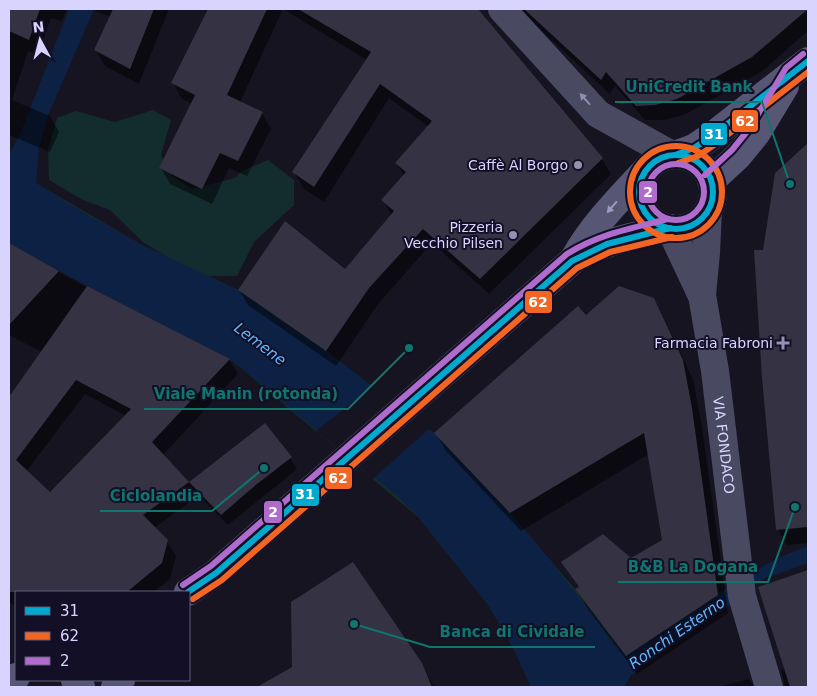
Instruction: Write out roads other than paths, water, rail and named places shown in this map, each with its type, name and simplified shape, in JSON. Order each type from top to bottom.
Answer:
[{"type":"main road","points":[[572,262],[582,244],[604,217],[657,160],[694,148],[801,67]]},
{"type":"main road","points":[[711,182],[738,156],[756,134],[801,67]]},
{"type":"main road","points":[[645,171],[640,182],[638,195],[641,207],[648,217],[658,225],[670,228],[681,229],[692,225],[708,211],[712,202],[711,182],[706,171],[698,162],[687,157],[674,155]]},
{"type":"main road","points":[[189,591],[216,573],[572,262],[587,251],[607,243],[670,228]]},
{"type":"main road","points":[[190,603],[216,573]]},
{"type":"street","points":[[502,9],[598,114],[674,155]]},
{"type":"street","name":"VIA FONDACO","points":[[708,211],[702,295],[715,371],[741,586],[769,687]]},
{"type":"street","name":"VIA FONDACO","points":[[670,228],[702,295]]},
{"type":"water","points":[[69,9],[94,9],[47,118],[39,148],[36,183],[142,245],[238,290],[326,351],[434,433],[510,513],[549,559],[625,656],[760,568],[808,546],[808,563],[763,579],[630,676],[624,687],[531,687],[513,648],[489,606],[419,518],[395,494],[230,359],[9,243],[9,155],[21,132]]},
{"type":"place","name":"Caffè Al Borgo","points":[[578,165]]},
{"type":"place","name":"UniCredit Bank","points":[[790,184]]},
{"type":"place","name":"Pizzeria Vecchio Pilsen","points":[[513,235]]},
{"type":"place","name":"Farmacia Fabroni","points":[[783,343]]},
{"type":"place","name":"Viale Manin (rotonda)","points":[[409,348]]},
{"type":"place","name":"Ciclolandia","points":[[264,468]]},
{"type":"place","name":"B&B La Dogana","points":[[795,507]]},
{"type":"place","name":"Banca di Cividale","points":[[354,624]]},
{"type":"water label","name":"Lemene","points":[[260,344]]},
{"type":"water label","name":"Ronchi Esterno","points":[[677,633]]}]
